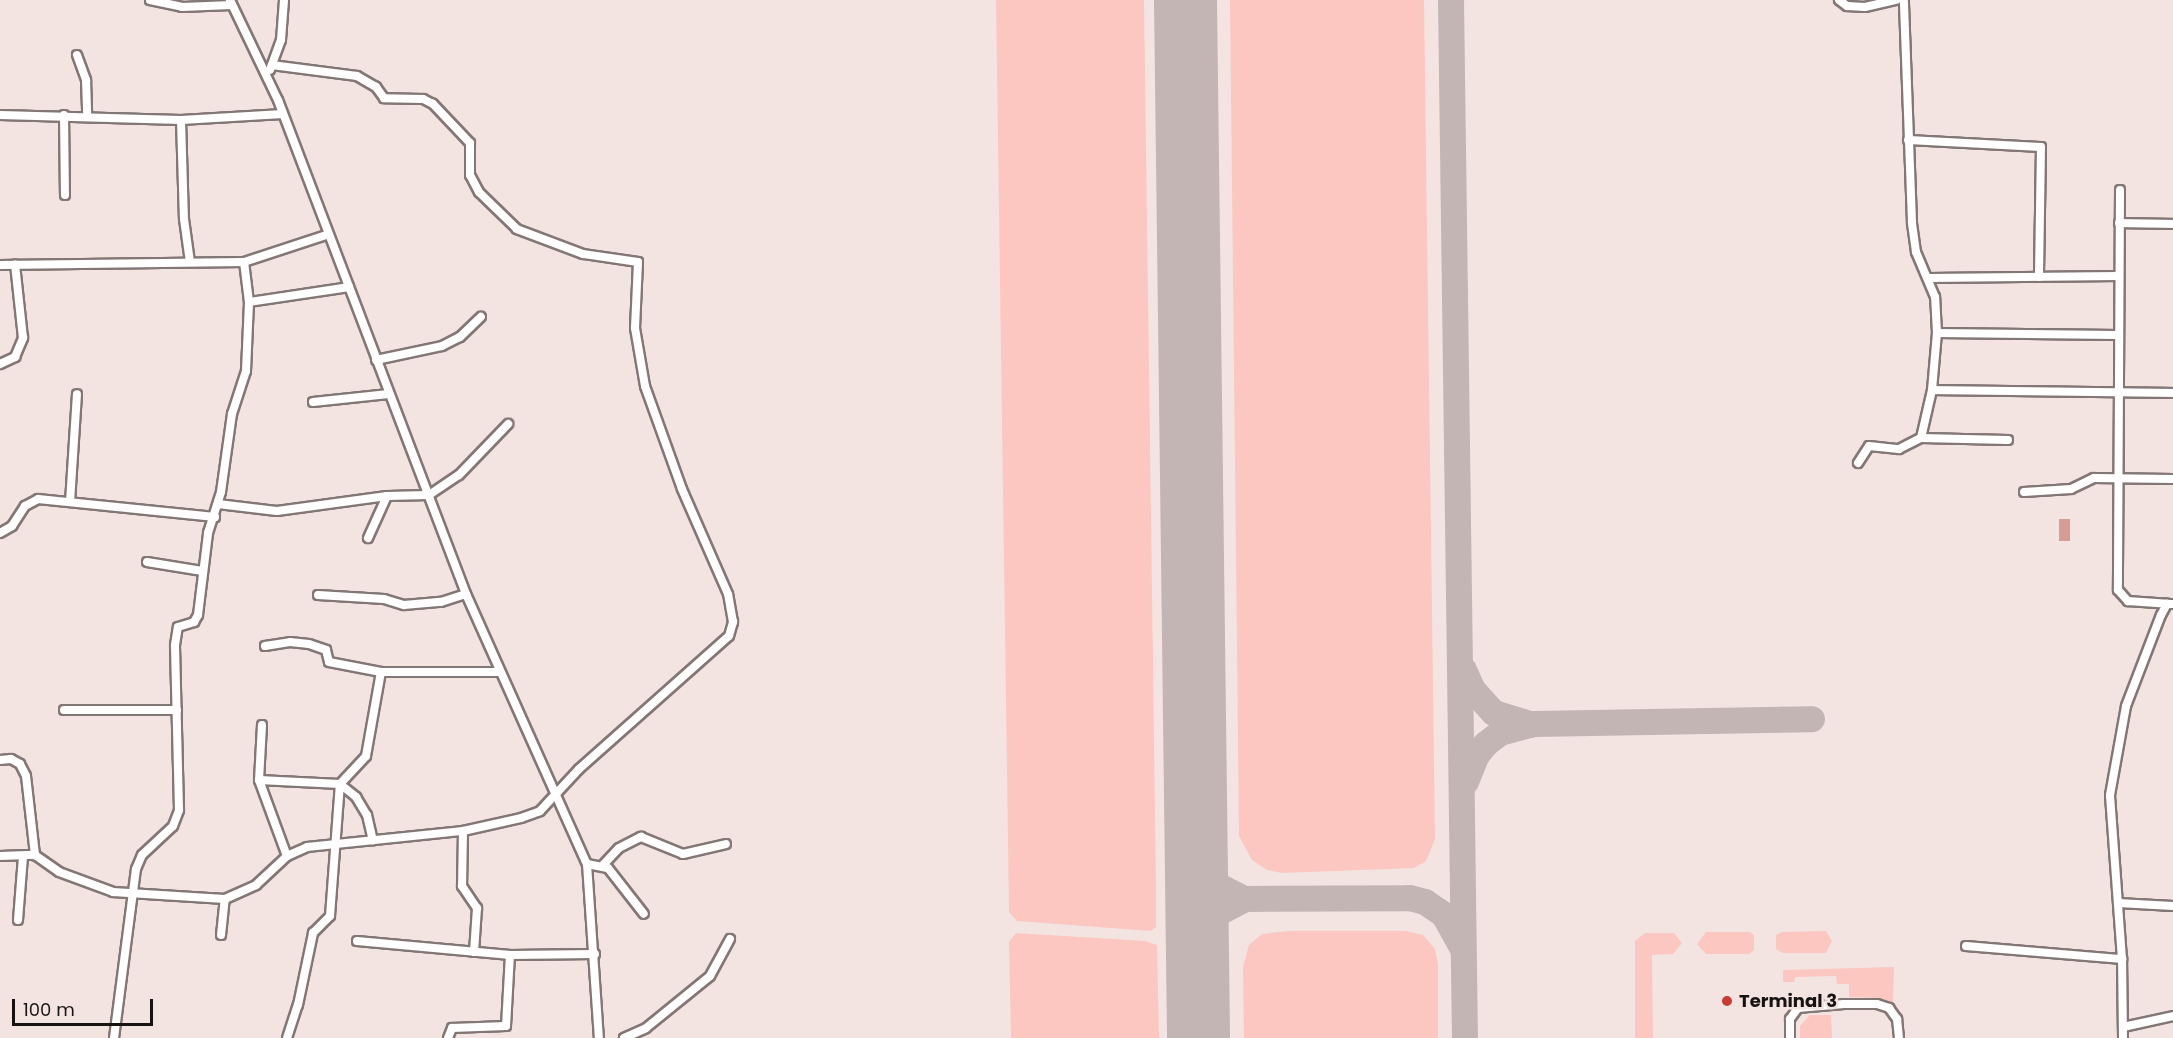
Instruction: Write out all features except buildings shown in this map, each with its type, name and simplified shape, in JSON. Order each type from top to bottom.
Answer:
[{"type":"street","points":[[150,0],[182,7],[231,3],[268,77],[466,594],[554,796],[587,864],[599,1038]]},
{"type":"street","points":[[268,77],[281,40],[284,0]]},
{"type":"street","points":[[1839,0],[1847,6],[1865,7],[1896,0]]},
{"type":"street","points":[[1904,0],[1913,232],[1916,252],[1929,278],[1937,333],[1932,390],[1921,438]]},
{"type":"street","points":[[77,55],[86,80],[87,117]]},
{"type":"street","points":[[0,856],[35,855],[59,872],[130,895],[225,899],[256,885],[287,856],[307,847],[462,831],[521,818],[540,811],[729,636],[733,622],[728,594],[682,489],[645,386],[635,328],[638,262],[583,254],[517,229],[479,192],[470,175],[470,143],[433,104],[423,99],[384,98],[376,87],[357,76],[272,65]]},
{"type":"street","points":[[0,115],[181,120],[283,114]]},
{"type":"street","points":[[64,116],[65,195]]},
{"type":"street","points":[[181,120],[184,219],[190,262]]},
{"type":"street","points":[[1908,140],[2041,147],[2039,277]]},
{"type":"street","points":[[2120,190],[2117,335],[2118,590],[2128,601],[2170,604],[2126,706],[2110,795],[2122,959],[2123,1038]]},
{"type":"street","points":[[2119,223],[2173,224]]},
{"type":"street","points":[[0,265],[244,262],[329,234]]},
{"type":"street","points":[[114,1038],[130,895],[142,855],[173,826],[179,810],[176,636],[178,627],[198,618],[207,533],[215,517],[218,504],[231,414],[246,371],[249,302],[244,262]]},
{"type":"street","points":[[0,364],[15,357],[23,339],[15,264]]},
{"type":"street","points":[[1929,278],[2118,276]]},
{"type":"street","points":[[249,302],[349,287]]},
{"type":"street","points":[[376,360],[442,346],[460,337],[481,317]]},
{"type":"street","points":[[1937,333],[2117,335]]},
{"type":"street","points":[[1932,390],[2173,393]]},
{"type":"street","points":[[70,502],[77,394]]},
{"type":"street","points":[[314,402],[389,394]]},
{"type":"street","points":[[218,504],[278,511],[387,496],[429,495],[459,475],[508,424]]},
{"type":"street","points":[[1858,464],[1869,446],[1899,449],[1921,438],[2008,440]]},
{"type":"street","points":[[2024,492],[2071,489],[2094,478],[2173,479]]},
{"type":"street","points":[[368,538],[387,496]]},
{"type":"street","points":[[0,533],[12,526],[26,506],[38,499],[215,517]]},
{"type":"street","points":[[147,562],[202,571]]},
{"type":"street","points":[[318,595],[412,605],[466,594]]},
{"type":"street","points":[[265,645],[290,642],[309,644],[326,651],[329,662],[381,672],[500,672]]},
{"type":"street","points":[[287,1038],[313,933],[330,916],[340,784],[366,756],[381,672]]},
{"type":"street","points":[[64,710],[177,710]]},
{"type":"street","points":[[262,725],[259,780],[287,856]]},
{"type":"street","points":[[0,760],[11,759],[20,764],[26,776],[35,855]]},
{"type":"street","points":[[259,780],[340,784],[356,797],[368,816],[372,840]]},
{"type":"street","points":[[462,831],[462,885],[477,908],[474,952]]},
{"type":"street","points":[[603,865],[619,848],[641,837],[683,854],[726,844]]},
{"type":"street","points":[[18,920],[23,856]]},
{"type":"street","points":[[587,864],[603,865],[644,914]]},
{"type":"street","points":[[221,935],[225,899]]},
{"type":"street","points":[[2118,903],[2173,906]]},
{"type":"street","points":[[624,1038],[646,1028],[710,976],[730,939]]},
{"type":"street","points":[[357,941],[510,955],[595,954]]},
{"type":"street","points":[[1966,946],[2122,959]]},
{"type":"street","points":[[448,1038],[452,1028],[506,1026],[510,955]]},
{"type":"street","points":[[1790,1038],[1794,1013],[1811,1004],[1883,1005],[1897,1019],[1899,1038]]},
{"type":"street","points":[[2123,1027],[2173,1016]]},
{"type":"shaded area","points":[[996,0],[1144,0],[1156,887],[1156,927],[1151,931],[1017,921],[1009,912]]},
{"type":"shaded area","points":[[1230,0],[1424,0],[1435,839],[1426,861],[1414,868],[1282,873],[1267,870],[1252,860],[1239,836]]},
{"type":"shaded area","points":[[2059,519],[2070,519],[2070,541],[2059,541]]},
{"type":"shaded area","points":[[1289,931],[1406,931],[1423,935],[1435,949],[1438,964],[1438,1038],[1244,1038],[1243,967],[1249,945],[1262,934]]},
{"type":"shaded area","points":[[1826,931],[1832,941],[1826,953],[1783,953],[1776,949],[1776,935],[1782,932]]},
{"type":"shaded area","points":[[1706,932],[1749,932],[1754,935],[1754,950],[1749,954],[1706,954],[1697,944]]},
{"type":"shaded area","points":[[1016,933],[1145,941],[1157,945],[1159,1038],[1011,1038],[1009,942]]},
{"type":"shaded area","points":[[1645,933],[1674,933],[1682,943],[1673,954],[1652,955],[1653,1038],[1635,1038],[1635,941]]},
{"type":"shaded area","points":[[1894,967],[1893,1004],[1880,998],[1849,997],[1849,984],[1837,984],[1836,976],[1795,977],[1794,982],[1783,982],[1783,970]]},
{"type":"shaded area","points":[[1810,1015],[1831,1015],[1832,1038],[1800,1038],[1800,1026]]},
{"type":"taxiway","points":[[1451,0],[1465,1038]]},
{"type":"taxiway","points":[[1464,670],[1473,690],[1494,713],[1531,724]]},
{"type":"taxiway","points":[[1466,782],[1477,755],[1486,744],[1500,733],[1534,724],[1812,719]]},
{"type":"taxiway","points":[[1197,852],[1213,883],[1245,899],[1410,898],[1425,902],[1444,915],[1462,948]]},
{"type":"taxiway","points":[[1197,957],[1205,928],[1215,915],[1245,899]]},
{"type":"runway","points":[[1185,0],[1198,1038]]},
{"type":"place","name":"Terminal 3","points":[[1727,1001]]}]
